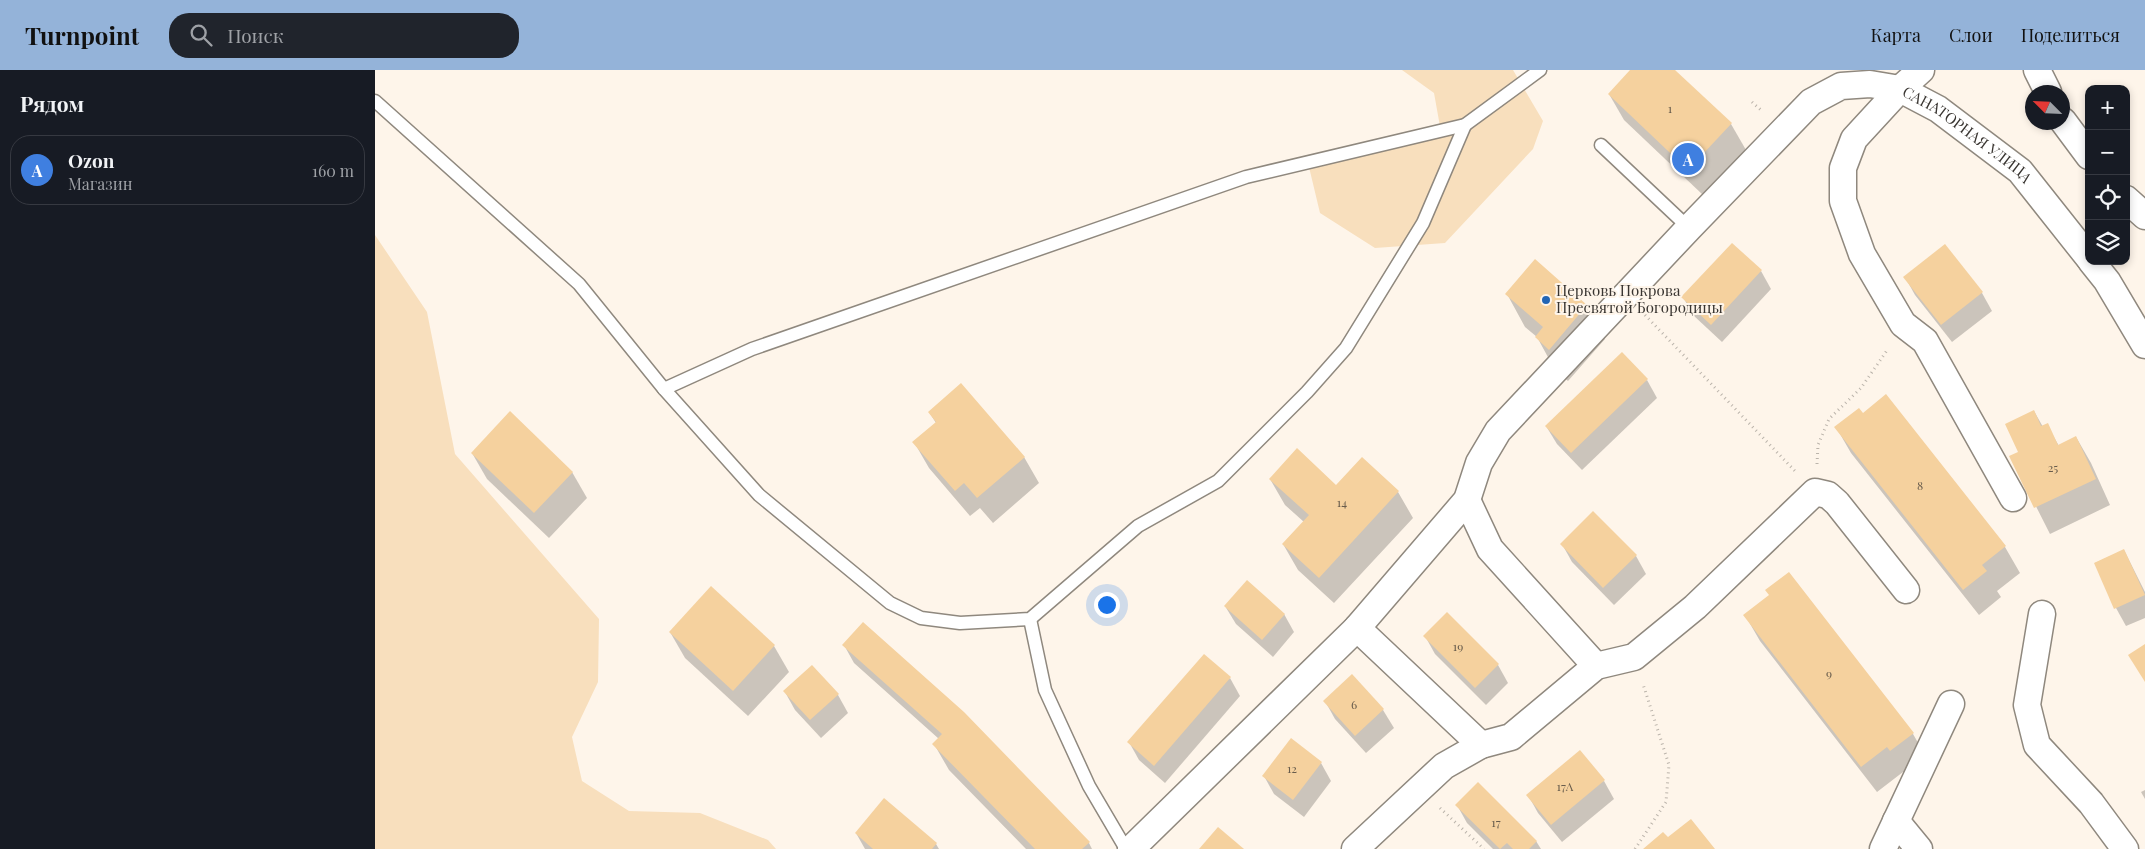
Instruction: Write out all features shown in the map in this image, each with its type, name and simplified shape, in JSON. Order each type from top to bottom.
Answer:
[{"type":"street","points":[[1921,70],[1900,89],[1854,138],[1843,168],[1843,201],[1862,254],[1903,324],[1925,340],[2013,498]]},
{"type":"street","points":[[2037,70],[2044,85]]},
{"type":"street","name":"САНАТОРНАЯ УЛИЦА","points":[[1467,500],[1479,463],[1498,431],[1689,228],[1811,102],[1839,82],[1870,84],[1900,89],[1938,109],[2019,171],[2085,253]]},
{"type":"street","points":[[2070,130],[2085,151]]},
{"type":"street","points":[[2130,202],[2145,216]]},
{"type":"street","points":[[2094,265],[2107,281],[2145,345]]},
{"type":"street","points":[[1355,849],[1444,766],[1481,745],[1511,737],[1596,666],[1634,657],[1695,607],[1815,492],[1828,495],[1837,503],[1906,590]]},
{"type":"street","points":[[1131,849],[1357,628],[1467,500],[1490,549],[1596,666]]},
{"type":"street","points":[[2042,614],[2027,705],[2037,745],[2091,803],[2125,849]]},
{"type":"street","points":[[1357,628],[1481,745]]},
{"type":"street","points":[[1883,849],[1951,704]]},
{"type":"street","points":[[1896,821],[1919,849]]},
{"type":"lane","points":[[664,389],[752,349],[1246,176],[1465,125],[1540,70]]},
{"type":"lane","points":[[375,101],[579,284],[664,389],[759,495],[890,603],[921,618],[960,623],[1030,618],[1138,526],[1219,481],[1307,392],[1346,348],[1423,223],[1465,125]]},
{"type":"lane","points":[[1601,145],[1689,228]]},
{"type":"lane","points":[[1030,618],[1045,690],[1089,786],[1126,849]]},
{"type":"path","points":[[1626,295],[1815,492]]},
{"type":"path","points":[[1815,492],[1818,445],[1829,418],[1861,388],[1884,356],[1903,324]]},
{"type":"path","points":[[1634,657],[1669,765],[1666,802],[1635,849]]},
{"type":"path","points":[[1419,789],[1484,849]]},
{"type":"shaded area","points":[[1402,70],[1513,70],[1543,121],[1533,149],[1445,243],[1375,248],[1320,213],[1309,167],[1441,132],[1434,93]]},
{"type":"shaded area","points":[[375,235],[427,312],[455,454],[599,619],[598,682],[572,737],[582,781],[629,811],[700,813],[768,840],[776,849],[375,849]]},
{"type":"building","points":[[1630,70],[1675,70],[1732,123],[1688,170],[1608,94]]},
{"type":"building","points":[[1732,243],[1762,270],[1711,325],[1681,297]]},
{"type":"building","points":[[1945,244],[1983,292],[1941,325],[1903,277]]},
{"type":"building","name":"Церковь Покрова Пресвятой Богородицы","points":[[1535,259],[1587,305],[1549,350],[1535,337],[1543,327],[1505,294]]},
{"type":"building","points":[[1622,352],[1648,379],[1571,453],[1545,426]]},
{"type":"building","points":[[961,383],[1025,457],[977,498],[964,483],[955,491],[912,442],[936,422],[928,412]]},
{"type":"building","points":[[1886,394],[2006,546],[1982,565],[1987,571],[1963,590],[1834,427],[1859,408],[1863,413]]},
{"type":"building","points":[[2034,410],[2041,426],[2048,423],[2058,445],[2076,436],[2096,479],[2034,508],[2009,456],[2018,452],[2005,424]]},
{"type":"building","points":[[510,411],[573,472],[534,513],[471,453]]},
{"type":"building","points":[[1297,448],[1336,485],[1362,457],[1399,491],[1319,578],[1282,544],[1309,515],[1269,479]]},
{"type":"building","points":[[1593,511],[1637,555],[1603,588],[1560,544]]},
{"type":"building","points":[[2124,549],[2145,595],[2114,609],[2094,563]]},
{"type":"building","points":[[1789,572],[1914,733],[1890,751],[1887,747],[1861,767],[1743,615],[1769,595],[1765,590]]},
{"type":"building","points":[[1247,580],[1285,614],[1262,640],[1224,606]]},
{"type":"building","points":[[711,586],[775,645],[733,691],[669,632]]},
{"type":"building","points":[[1447,612],[1499,664],[1475,688],[1423,636]]},
{"type":"building","points":[[863,622],[964,712],[1090,842],[1082,849],[1035,849],[932,744],[942,734],[842,645]]},
{"type":"building","points":[[2145,644],[2145,682],[2128,655]]},
{"type":"building","points":[[1204,654],[1231,677],[1154,766],[1127,742]]},
{"type":"building","points":[[812,665],[839,694],[810,720],[783,691]]},
{"type":"building","points":[[1352,674],[1384,709],[1355,736],[1323,701]]},
{"type":"building","points":[[1291,738],[1322,762],[1293,800],[1262,776]]},
{"type":"building","points":[[1580,750],[1605,780],[1551,825],[1526,795]]},
{"type":"building","points":[[1478,782],[1537,841],[1529,849],[1513,849],[1507,843],[1500,849],[1455,805]]},
{"type":"building","points":[[884,798],[937,843],[932,849],[873,849],[855,833]]},
{"type":"building","points":[[1691,819],[1715,849],[1643,849],[1663,832],[1668,837]]},
{"type":"building","points":[[1218,827],[1244,849],[1199,849]]},
{"type":"place","name":"Ozon","points":[[1688,159]]},
{"type":"place","name":"Церковь Покрова Пресвятой Богородицы","points":[[1546,300]]}]
